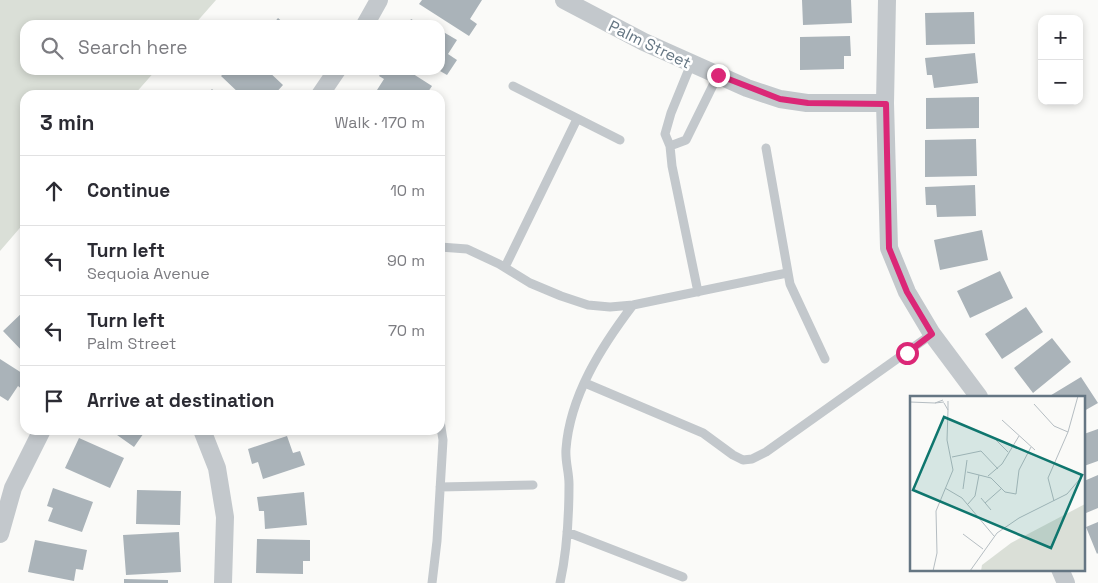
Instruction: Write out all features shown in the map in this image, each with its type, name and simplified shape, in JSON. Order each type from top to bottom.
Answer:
[{"type":"street","points":[[368,20],[379,0]]},
{"type":"street","name":"Palm Street","points":[[564,0],[644,42],[691,64],[780,99],[808,103],[886,104]]},
{"type":"street","points":[[887,0],[886,104],[889,248],[907,292],[932,334],[978,396]]},
{"type":"street","points":[[323,90],[334,75]]},
{"type":"street","points":[[0,534],[13,488],[40,435]]},
{"type":"street","points":[[204,435],[217,468],[225,517],[223,583]]},
{"type":"street","points":[[1060,570],[1066,583]]},
{"type":"lane","points":[[691,64],[671,113],[665,134],[670,146],[672,166],[698,292]]},
{"type":"lane","points":[[670,146],[686,140],[718,75]]},
{"type":"lane","points":[[513,86],[620,140]]},
{"type":"lane","points":[[505,267],[577,119]]},
{"type":"lane","points":[[766,148],[790,284],[825,359]]},
{"type":"lane","points":[[445,247],[467,249],[505,267],[530,283],[561,296],[588,305],[610,307],[633,305],[787,273]]},
{"type":"lane","points":[[560,583],[567,532],[569,481],[566,452],[568,430],[585,383],[605,343],[633,305]]},
{"type":"lane","points":[[585,383],[703,433],[743,460],[752,459],[766,452],[932,334]]},
{"type":"lane","points":[[432,583],[437,541],[442,435]]},
{"type":"lane","points":[[440,486],[533,485]]},
{"type":"lane","points":[[567,532],[683,577]]},
{"type":"shaded area","points":[[0,0],[216,0],[198,20],[20,20],[20,75],[152,75],[138,90],[20,90],[20,228],[0,251]]},
{"type":"building","points":[[422,0],[482,0],[470,19],[477,24],[469,36],[419,4]]},
{"type":"building","points":[[802,0],[851,0],[852,23],[803,25]]},
{"type":"building","points":[[974,12],[975,44],[926,45],[925,13]]},
{"type":"building","points":[[445,33],[457,40],[448,54],[457,60],[447,75],[445,74]]},
{"type":"building","points":[[850,36],[851,56],[844,56],[844,69],[800,70],[800,37]]},
{"type":"building","points":[[975,53],[978,83],[934,88],[932,75],[927,75],[925,58]]},
{"type":"building","points":[[272,75],[283,85],[278,90],[236,90],[221,76]]},
{"type":"building","points":[[415,75],[432,86],[429,90],[377,90],[384,79],[379,76]]},
{"type":"building","points":[[979,97],[979,128],[926,129],[926,98]]},
{"type":"building","points":[[976,139],[977,176],[925,177],[925,140]]},
{"type":"building","points":[[975,185],[976,216],[937,217],[936,205],[926,205],[925,187]]},
{"type":"building","points":[[982,230],[988,260],[940,270],[934,240]]},
{"type":"building","points":[[1000,271],[1013,298],[970,318],[957,291]]},
{"type":"building","points":[[1026,307],[1043,332],[1002,359],[985,334]]},
{"type":"building","points":[[20,315],[20,349],[3,331]]},
{"type":"building","points":[[1052,338],[1071,362],[1033,393],[1014,368]]},
{"type":"building","points":[[0,359],[20,372],[20,388],[18,386],[8,401],[0,396]]},
{"type":"building","points":[[1081,377],[1098,403],[1086,410],[1086,396],[1050,396]]},
{"type":"building","points":[[1098,429],[1098,461],[1086,465],[1086,433]]},
{"type":"building","points":[[117,435],[142,435],[134,447]]},
{"type":"building","points":[[287,436],[293,453],[300,451],[305,465],[263,479],[258,462],[252,464],[248,449]]},
{"type":"building","points":[[79,438],[124,458],[110,488],[65,468]]},
{"type":"building","points":[[1098,475],[1098,508],[1086,513],[1086,480]]},
{"type":"building","points":[[53,488],[93,502],[82,532],[48,521],[53,508],[47,506]]},
{"type":"building","points":[[137,490],[181,491],[180,525],[136,524]]},
{"type":"building","points":[[304,492],[307,525],[265,529],[264,511],[259,511],[257,497]]},
{"type":"building","points":[[1098,522],[1098,553],[1097,554],[1086,527]]},
{"type":"building","points":[[179,532],[181,572],[126,575],[123,535]]},
{"type":"building","points":[[257,539],[310,540],[310,561],[303,561],[303,574],[256,573]]},
{"type":"building","points":[[35,540],[87,550],[83,570],[76,569],[74,581],[28,572]]},
{"type":"building","points":[[124,579],[168,580],[168,583],[124,583]]},
{"type":"route","points":[[718,75],[747,88],[780,99],[808,103],[886,104],[889,248],[907,292],[932,334],[907,353]]}]
